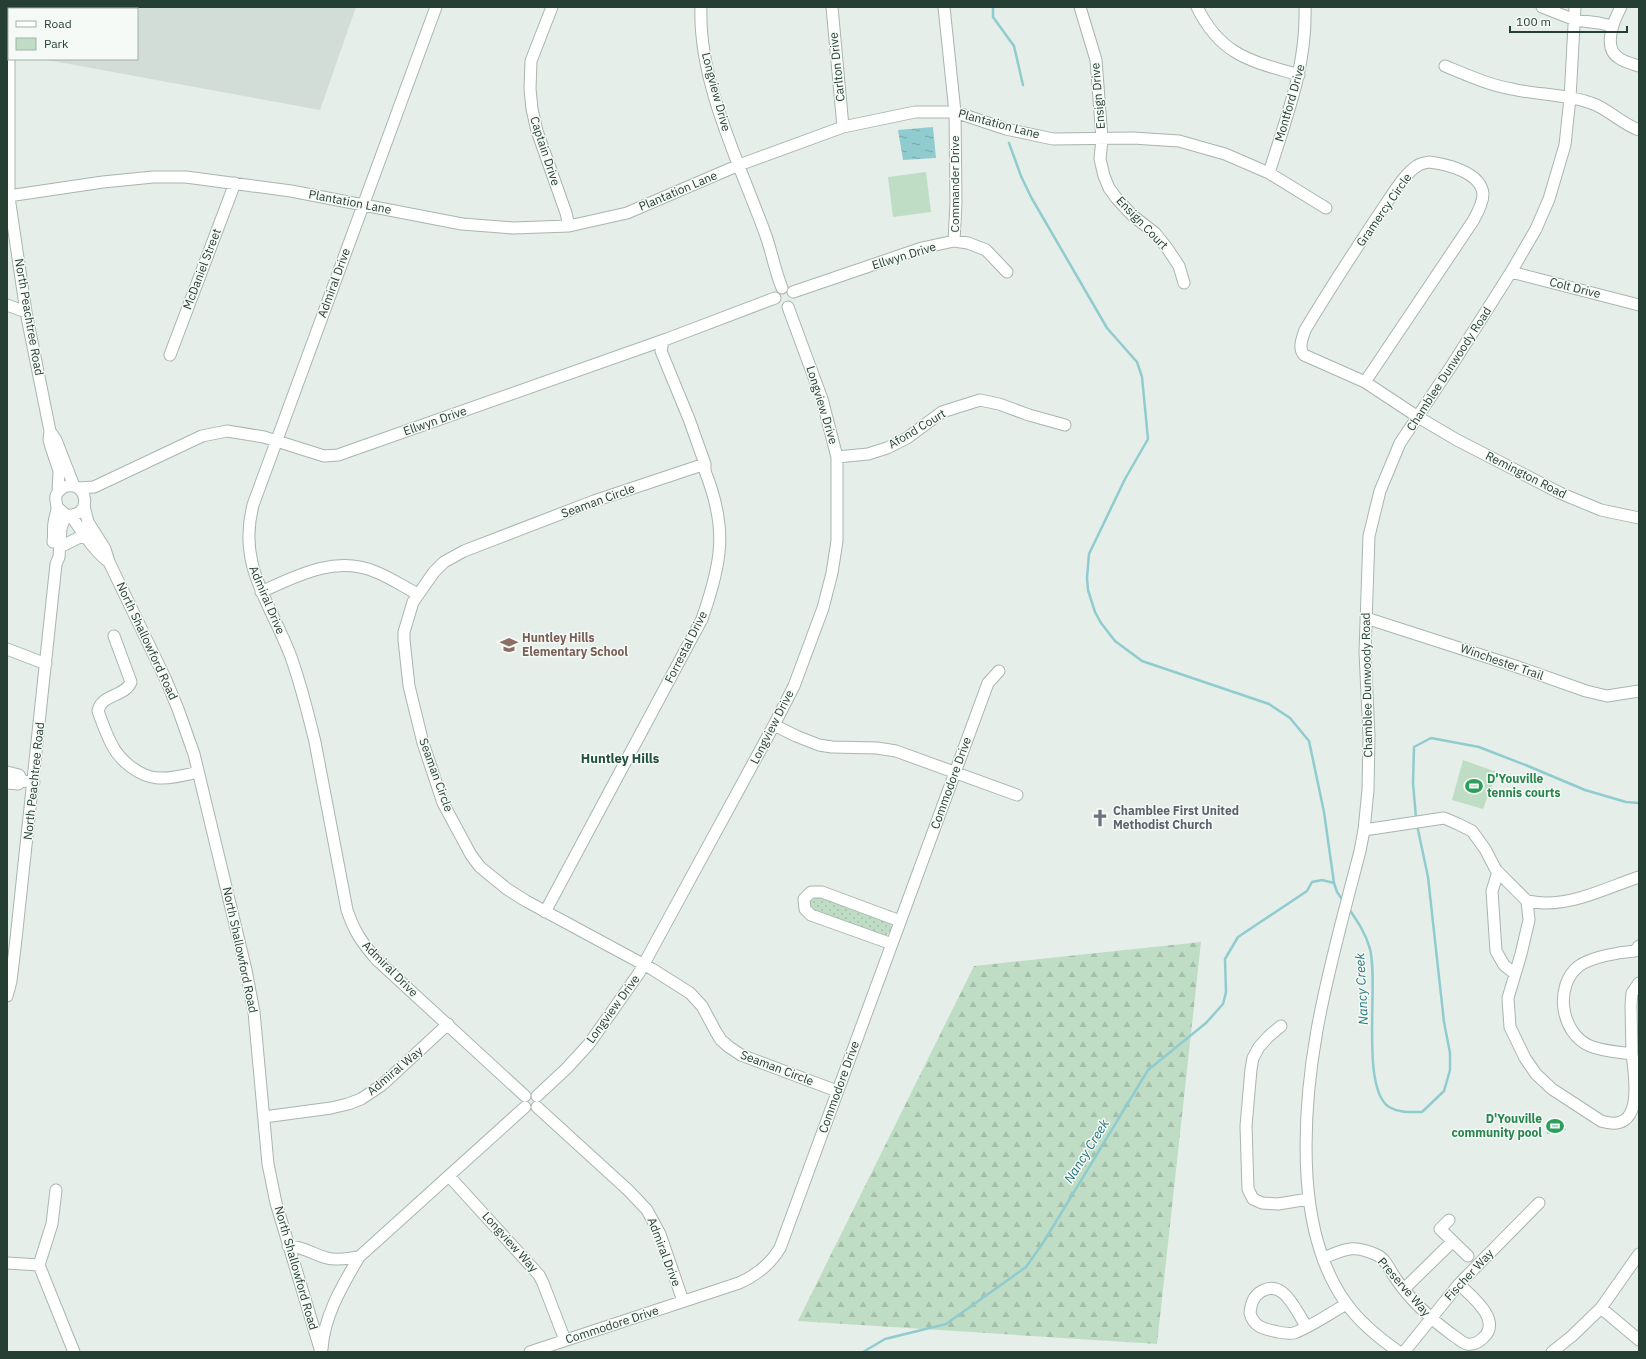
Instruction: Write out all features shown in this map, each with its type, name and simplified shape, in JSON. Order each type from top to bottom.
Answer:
[{"type":"street","name":"Admiral Drive","points":[[436,7],[253,505],[248,535],[250,557],[254,573],[291,658],[307,709],[351,922],[363,944],[377,960],[448,1024],[525,1102]]},
{"type":"street","name":"Captain Drive","points":[[552,7],[531,61],[530,89],[532,109],[537,132],[566,213],[569,226]]},
{"type":"street","name":"Longview Drive","points":[[701,7],[700,23],[706,61],[718,106],[766,237],[782,288]]},
{"type":"street","name":"Carlton Drive","points":[[832,7],[843,127]]},
{"type":"street","name":"Commander Drive","points":[[944,7],[956,112],[956,203],[954,241]]},
{"type":"street","name":"Ensign Drive","points":[[1080,7],[1096,60],[1102,138]]},
{"type":"street","points":[[1197,7],[1211,31],[1228,48],[1254,62],[1299,75]]},
{"type":"street","name":"Montford Drive","points":[[1269,173],[1299,75],[1306,28],[1305,7]]},
{"type":"street","points":[[1542,7],[1574,20],[1612,26]]},
{"type":"street","name":"Chamblee Dunwoody Road","points":[[1399,1352],[1362,1323],[1346,1304],[1337,1290],[1323,1258],[1314,1224],[1309,1200],[1306,1148],[1310,1074],[1322,1001],[1353,880],[1364,830],[1368,790],[1369,736],[1365,652],[1369,536],[1380,491],[1400,443],[1511,272],[1536,229],[1549,199],[1565,145],[1570,98],[1575,7]]},
{"type":"street","points":[[1621,7],[1612,26],[1610,41],[1613,53],[1618,58],[1639,66]]},
{"type":"street","name":"North Peachtree Road","points":[[9,60],[9,197],[26,312],[50,431],[49,440],[60,471],[58,492],[55,500],[57,507],[54,529],[53,556],[56,564]]},
{"type":"street","points":[[1445,66],[1511,89],[1570,98],[1590,103],[1602,108],[1621,122],[1639,130]]},
{"type":"street","name":"Plantation Lane","points":[[9,197],[103,182],[152,177],[186,177],[291,191],[462,224],[513,228],[569,226],[628,213],[739,166],[843,127],[915,112],[956,112],[1006,129],[1053,139],[1133,138],[1179,141],[1225,154],[1269,173],[1326,208]]},
{"type":"street","name":"Ensign Court","points":[[1102,138],[1100,159],[1104,176],[1109,188],[1133,216],[1155,233],[1167,248],[1179,266],[1184,283]]},
{"type":"street","name":"Gramercy Circle","points":[[1365,382],[1473,221],[1482,200],[1483,186],[1458,168],[1421,160],[1396,189],[1361,241],[1305,330],[1298,351],[1311,359],[1354,376],[1365,382],[1418,417]]},
{"type":"street","name":"McDaniel Street","points":[[170,355],[235,184]]},
{"type":"street","name":"Ellwyn Drive","points":[[793,292],[922,248],[954,241],[968,243],[986,250],[1007,272]]},
{"type":"street","name":"Colt Drive","points":[[1511,272],[1639,305]]},
{"type":"street","points":[[782,288],[788,288],[793,292],[794,301],[788,307],[781,306],[776,302],[777,292],[782,288]]},
{"type":"street","name":"Ellwyn Drive","points":[[76,488],[94,487],[202,436],[227,431],[251,434],[324,456],[338,455],[662,341],[776,298]]},
{"type":"street","points":[[7,305],[26,312]]},
{"type":"street","name":"Longview Drive","points":[[537,1102],[589,1044],[626,993],[644,965],[794,686],[823,608],[832,573],[837,541],[837,457],[822,399],[788,307]]},
{"type":"street","name":"Forrestal Drive","points":[[545,912],[702,619],[718,568],[720,530],[716,509],[705,471],[705,464],[689,419],[661,351],[662,341]]},
{"type":"street","name":"Afond Court","points":[[837,457],[868,454],[887,448],[907,438],[942,412],[980,400],[1000,404],[1029,415],[1065,425]]},
{"type":"street","name":"Remington Road","points":[[1418,417],[1457,440],[1560,493],[1601,510],[1639,518]]},
{"type":"street","name":"North Peachtree Road","points":[[50,431],[56,440],[76,488],[84,496],[84,504]]},
{"type":"street","name":"Seaman Circle","points":[[705,464],[594,501],[464,551],[444,562],[434,572],[418,594],[411,608],[404,632],[406,662],[423,743],[443,803],[471,855],[480,867],[507,889],[545,912],[676,983],[697,999],[706,1012],[716,1032],[729,1047],[741,1055],[837,1091]]},
{"type":"street","points":[[58,492],[65,487],[76,488]]},
{"type":"street","points":[[57,507],[59,511],[69,515],[79,513],[94,487]]},
{"type":"street","name":"North Shallowford Road","points":[[84,504],[88,522],[105,549],[109,562],[176,703],[188,735],[246,970],[254,1012],[268,1164],[276,1202],[321,1352]]},
{"type":"street","name":"North Peachtree Road","points":[[7,996],[11,981],[12,938],[34,782],[56,564],[59,556],[61,528],[69,515]]},
{"type":"street","name":"North Shallowford Road","points":[[69,515],[102,557],[109,562]]},
{"type":"street","points":[[60,547],[78,538],[86,536]]},
{"type":"street","points":[[261,592],[303,573],[339,565],[352,566],[376,572],[418,594]]},
{"type":"street","name":"Winchester Trail","points":[[1366,618],[1515,666],[1586,691],[1607,696],[1639,691]]},
{"type":"street","points":[[114,636],[131,682],[128,688],[103,701],[98,706],[98,711],[114,748],[133,768],[150,776],[159,778],[198,772]]},
{"type":"street","points":[[7,649],[46,664]]},
{"type":"street","name":"Commodore Drive","points":[[530,1352],[739,1283],[754,1277],[777,1254],[988,683],[999,671]]},
{"type":"street","points":[[774,725],[819,745],[832,747],[862,746],[886,749],[1017,795]]},
{"type":"street","points":[[7,772],[19,775],[22,781]]},
{"type":"street","points":[[7,783],[18,784],[22,781],[34,782]]},
{"type":"street","points":[[1364,830],[1444,818],[1458,824],[1472,831],[1485,849],[1498,872],[1527,901],[1545,903],[1558,902],[1592,894],[1639,877]]},
{"type":"street","points":[[1498,872],[1492,891],[1496,951],[1504,965],[1515,974]]},
{"type":"street","points":[[892,944],[811,915],[805,909],[804,899],[811,892],[822,892],[900,921]]},
{"type":"street","points":[[1527,901],[1529,920],[1508,998],[1510,1027],[1525,1058],[1536,1074],[1552,1089],[1601,1121],[1609,1123],[1617,1123],[1631,1113],[1636,1095],[1632,1054],[1635,1038],[1631,1005],[1632,993],[1639,983]]},
{"type":"street","points":[[1632,1054],[1590,1046],[1580,1039],[1568,1021],[1562,997],[1567,980],[1580,965],[1590,960],[1635,951],[1639,946]]},
{"type":"street","name":"Admiral Way","points":[[264,1117],[332,1108],[360,1099],[382,1085],[448,1024]]},
{"type":"street","points":[[1281,1026],[1259,1047],[1253,1058],[1246,1126],[1248,1189],[1253,1199],[1262,1204],[1278,1204],[1309,1200]]},
{"type":"street","points":[[321,1352],[330,1312],[342,1286],[359,1257],[449,1176],[525,1102],[532,1110],[537,1102]]},
{"type":"street","name":"Admiral Drive","points":[[537,1102],[647,1210],[660,1234],[683,1301]]},
{"type":"street","name":"Longview Way","points":[[449,1176],[539,1275],[544,1283],[565,1340]]},
{"type":"street","points":[[56,1190],[52,1224],[39,1265],[74,1352]]},
{"type":"street","name":"Fischer Way","points":[[1404,1352],[1459,1284],[1539,1203]]},
{"type":"street","points":[[1449,1220],[1440,1229],[1468,1256]]},
{"type":"street","points":[[1404,1289],[1453,1241]]},
{"type":"street","points":[[288,1246],[303,1248],[330,1259],[359,1257]]},
{"type":"street","name":"Preserve Way","points":[[1323,1258],[1353,1247],[1378,1256],[1384,1261],[1404,1289],[1431,1318],[1465,1343],[1476,1343],[1487,1334],[1490,1323],[1486,1314],[1474,1298],[1459,1284]]},
{"type":"street","points":[[1552,1352],[1572,1336],[1601,1308],[1639,1254]]},
{"type":"street","points":[[7,1263],[39,1265]]},
{"type":"street","points":[[1306,1326],[1287,1296],[1282,1291],[1272,1288],[1265,1289],[1258,1293],[1254,1298],[1250,1313],[1251,1318],[1258,1327],[1288,1334],[1293,1333],[1306,1326],[1346,1304]]},
{"type":"street","points":[[1601,1308],[1639,1340]]},
{"type":"shaded area","points":[[7,7],[356,7],[320,110],[47,60],[138,60],[138,8],[8,8],[7,53]]},
{"type":"green space","points":[[926,172],[931,212],[893,217],[888,177]]},
{"type":"green space","name":"D'Youville tennis courts","points":[[1463,760],[1497,772],[1483,809],[1452,800]]},
{"type":"green space","points":[[817,895],[890,922],[892,928],[891,931],[885,936],[812,909],[809,907],[810,898]]},
{"type":"green space","points":[[1201,942],[1157,1344],[798,1321],[974,966]]},
{"type":"water","points":[[933,127],[936,158],[903,160],[898,130]]},
{"type":"water","name":"D'Youville community pool","points":[[1563,1122],[1566,1130],[1547,1134],[1546,1123]]},
{"type":"waterway","points":[[993,7],[993,17],[1014,46],[1023,85]]},
{"type":"waterway","points":[[1009,143],[1021,176],[1031,197],[1107,328],[1137,362],[1142,377],[1148,439],[1125,479],[1089,554],[1087,578],[1088,590],[1095,612],[1101,623],[1115,641],[1142,661],[1269,704],[1290,718],[1309,741],[1324,812],[1334,883],[1337,892],[1344,902]]},
{"type":"waterway","name":"Nancy Creek","points":[[1416,818],[1413,783],[1414,747],[1431,738],[1479,747],[1585,790],[1626,802],[1639,803]]},
{"type":"waterway","name":"Nancy Creek","points":[[1349,909],[1359,923],[1370,949],[1373,985],[1373,1058],[1375,1079],[1380,1096],[1389,1107],[1393,1109],[1405,1112],[1422,1112],[1444,1091],[1450,1070],[1450,1053],[1444,1022],[1428,877],[1417,825]]},
{"type":"waterway","name":"Nancy Creek","points":[[863,1352],[885,1339],[946,1324],[1026,1267],[1043,1243],[1148,1070],[1206,1023],[1223,1004],[1226,992],[1225,959],[1238,937],[1307,891],[1312,882],[1322,880],[1334,883]]},
{"type":"place","name":"Huntley Hills Elementary School","points":[[509,645]]},
{"type":"place","name":"D'Youville tennis courts","points":[[1474,786]]},
{"type":"place","name":"Chamblee First United Methodist Church","points":[[1100,818]]},
{"type":"place","name":"D'Youville community pool","points":[[1555,1126]]},
{"type":"district","name":"Huntley Hills","points":[[620,758]]}]
